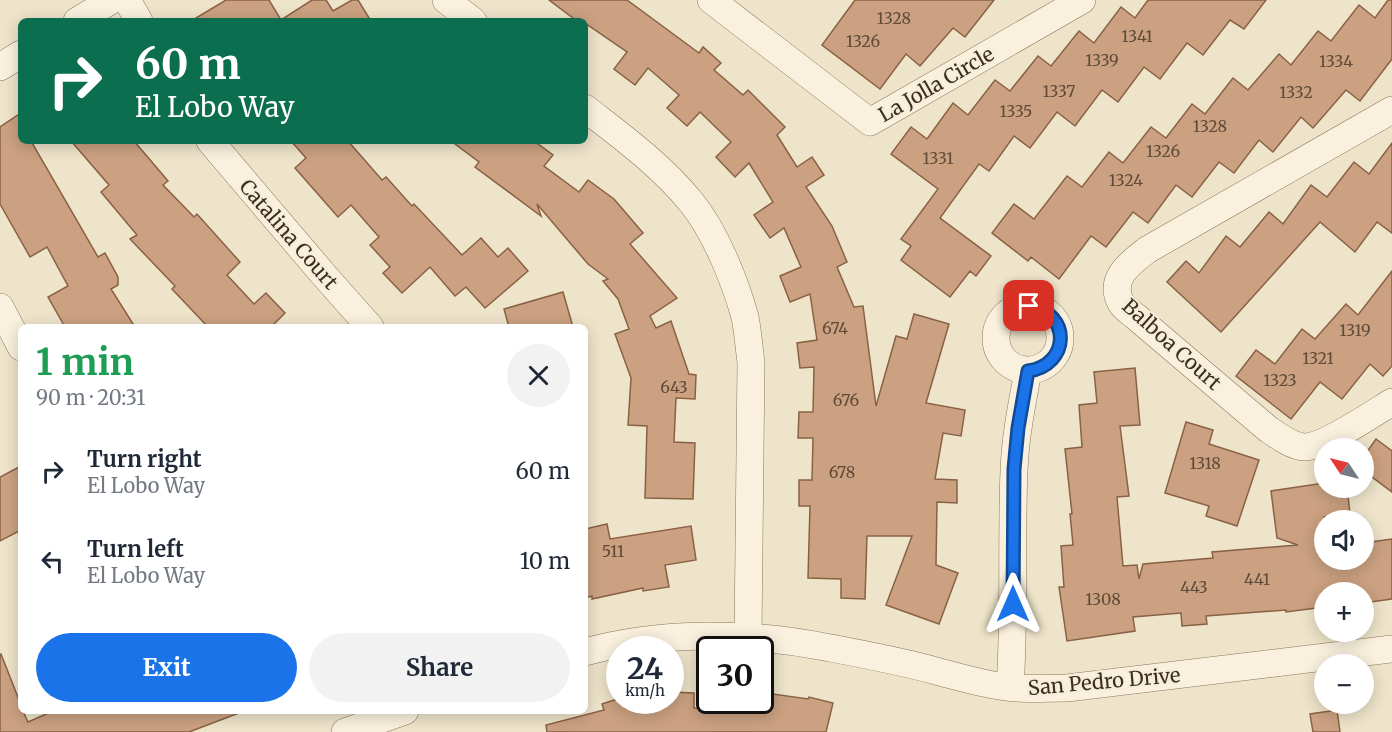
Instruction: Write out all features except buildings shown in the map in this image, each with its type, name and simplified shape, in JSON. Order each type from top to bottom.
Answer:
[{"type":"street","points":[[82,18],[112,0]]},
{"type":"street","points":[[127,0],[137,18]]},
{"type":"street","points":[[446,0],[469,18]]},
{"type":"street","name":"La Jolla Circle","points":[[711,0],[870,122],[1082,0]]},
{"type":"street","points":[[0,67],[18,56]]},
{"type":"street","points":[[588,110],[662,170],[693,203],[713,236],[730,274],[745,318],[751,362],[748,636]]},
{"type":"street","name":"Balboa Court","points":[[1392,111],[1147,250],[1132,261],[1119,276],[1117,292],[1122,305],[1285,441],[1305,447],[1326,442],[1392,402]]},
{"type":"street","name":"Catalina Court","points":[[213,144],[367,324]]},
{"type":"street","points":[[0,306],[18,341]]},
{"type":"street","points":[[1010,687],[1013,649],[1014,469],[1018,428],[1028,371]]},
{"type":"street","name":"San Pedro Drive","points":[[588,651],[649,639],[696,637]]},
{"type":"street","name":"San Pedro Drive","points":[[774,639],[824,646],[934,670],[979,683],[1010,687],[1067,688],[1392,649]]},
{"type":"street","points":[[345,732],[396,714]]},
{"type":"route","points":[[1013,604],[1014,469],[1018,428],[1028,371],[1049,364],[1060,345],[1061,333],[1050,314],[1040,308],[1029,306]]}]
